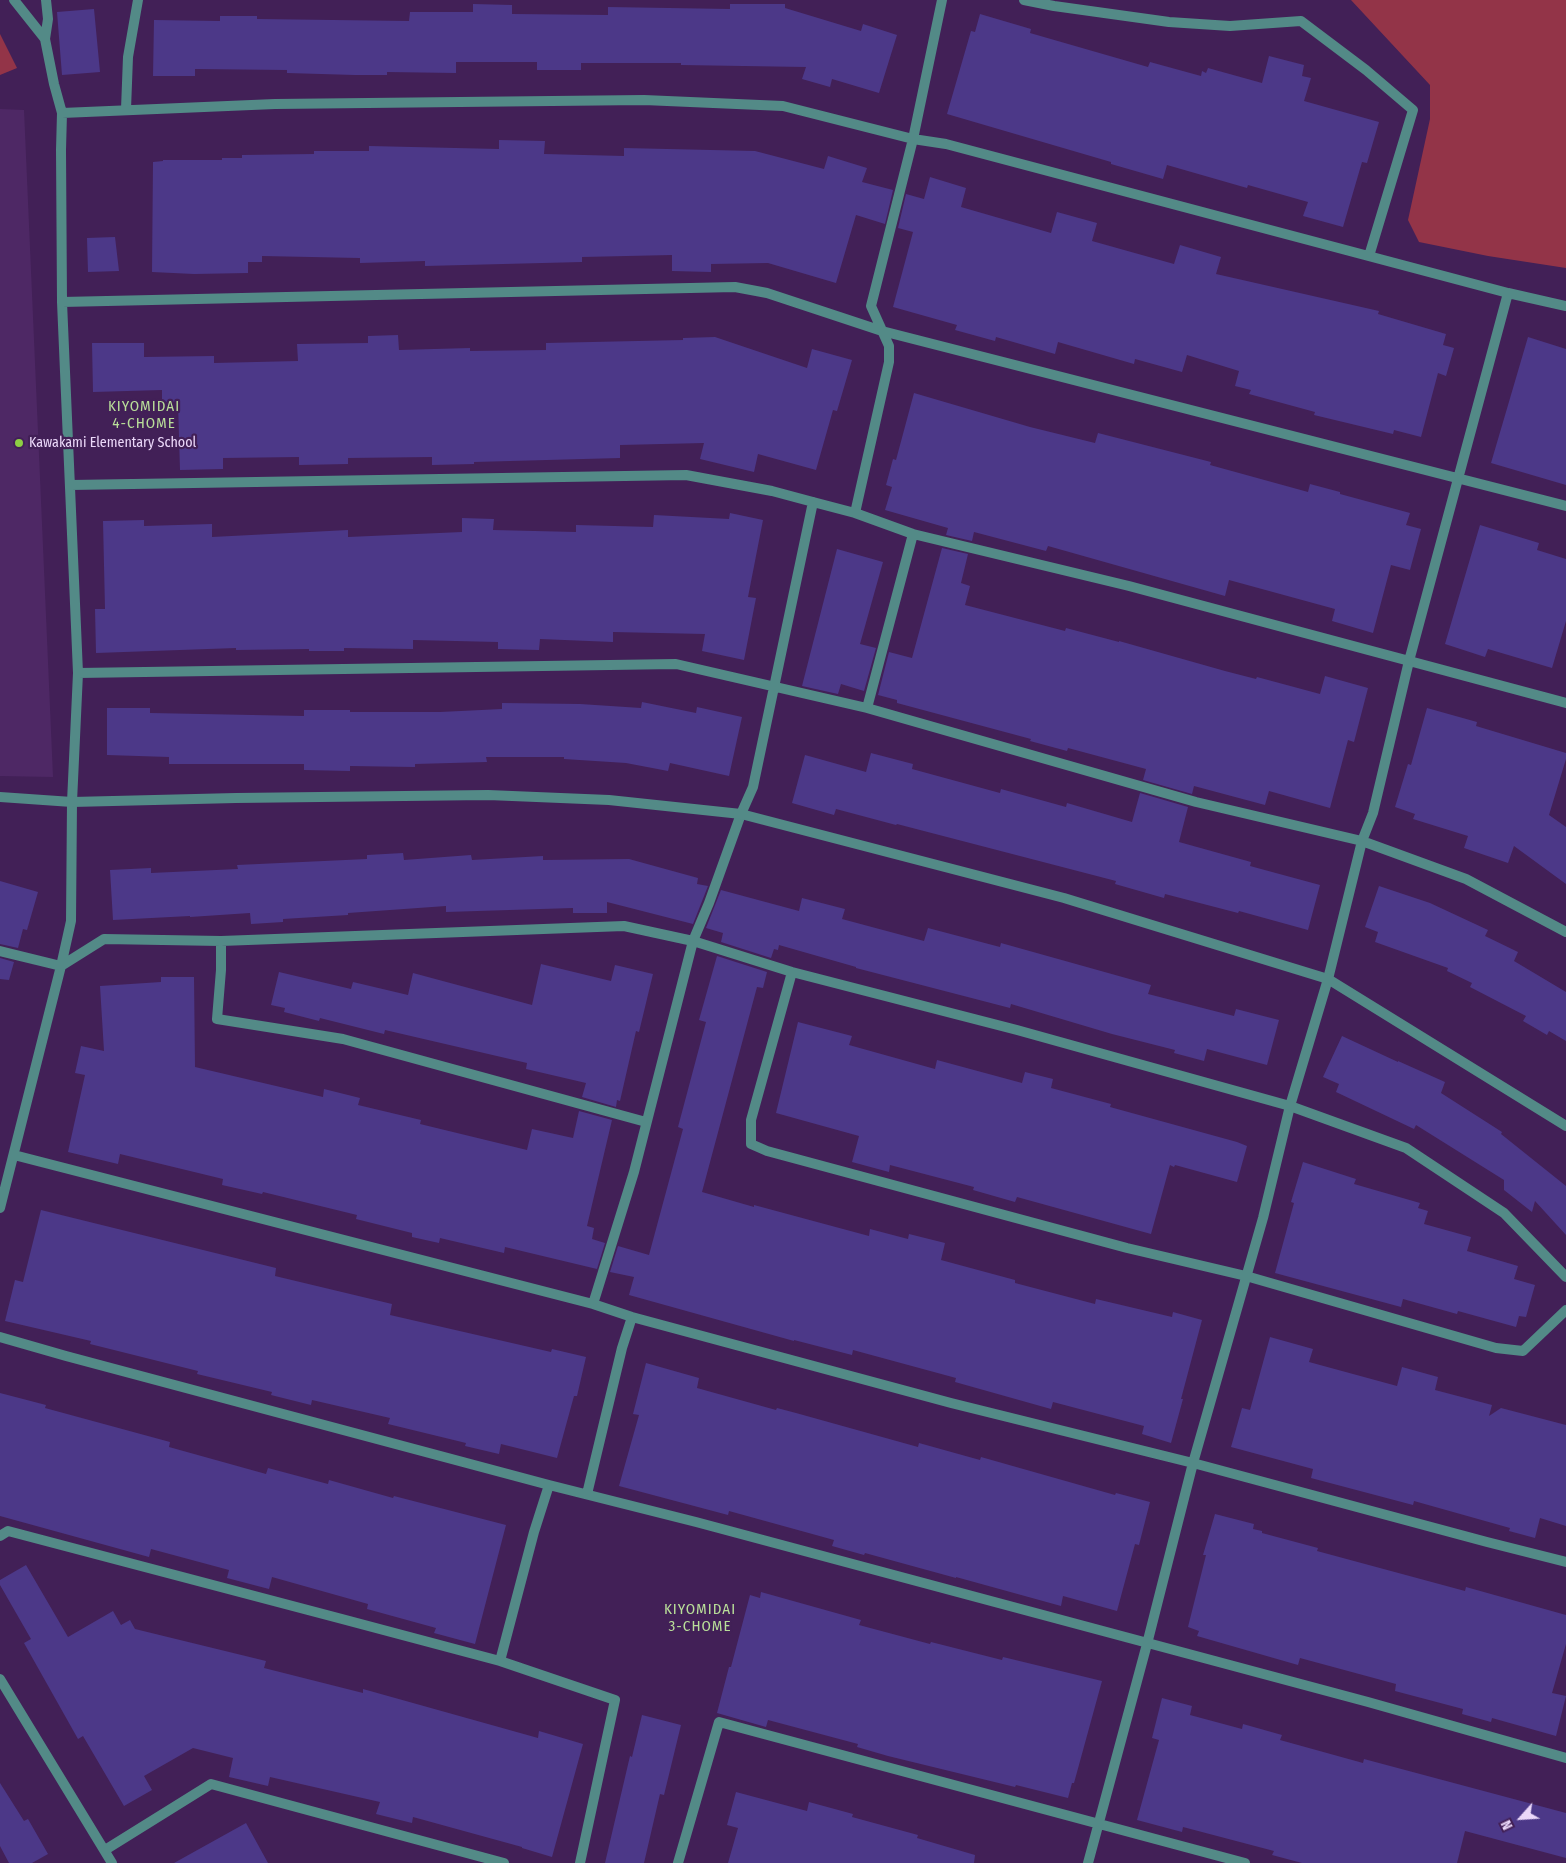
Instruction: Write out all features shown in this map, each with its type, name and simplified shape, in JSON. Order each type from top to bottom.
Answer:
[{"type":"street","points":[[14,0],[45,39]]},
{"type":"street","points":[[0,1208],[61,966],[70,921],[72,802],[78,673],[62,302],[62,113],[45,39],[48,19],[46,0]]},
{"type":"street","points":[[126,109],[128,57],[138,0]]},
{"type":"street","points":[[855,513],[890,362],[889,346],[871,306],[912,139],[942,0]]},
{"type":"street","points":[[1024,0],[1170,22],[1230,26],[1300,22],[1366,70],[1413,110],[1369,256]]},
{"type":"street","points":[[62,113],[274,104],[644,100],[783,106],[912,139],[946,144],[1508,293],[1566,306]]},
{"type":"street","points":[[62,302],[735,287],[768,293],[882,331],[1566,506]]},
{"type":"street","points":[[1088,1863],[1193,1463],[1263,1218],[1290,1106],[1328,979],[1362,841],[1373,813],[1409,660],[1508,293]]},
{"type":"street","points":[[71,485],[686,475],[813,502],[855,513],[913,534],[1130,586],[1566,703]]},
{"type":"street","points":[[593,1304],[634,1172],[693,940],[709,903],[741,814],[753,788],[813,502]]},
{"type":"street","points":[[867,708],[913,534]]},
{"type":"street","points":[[78,673],[676,664],[867,708],[1196,802],[1362,841],[1466,879],[1566,932]]},
{"type":"street","points":[[0,797],[72,802],[488,795],[609,800],[741,814],[1064,898],[1328,979],[1566,1126]]},
{"type":"street","points":[[0,951],[61,966],[104,939],[221,941],[624,926],[693,940],[792,972],[1017,1030],[1290,1106],[1406,1148],[1504,1213],[1566,1277]]},
{"type":"street","points":[[221,941],[221,970],[217,1018],[343,1039],[646,1122]]},
{"type":"street","points":[[792,972],[752,1120],[751,1144],[767,1151],[1127,1248],[1246,1276],[1496,1348],[1523,1351],[1566,1310]]},
{"type":"street","points":[[14,1156],[593,1304],[632,1317],[951,1404],[1193,1463],[1566,1562]]},
{"type":"street","points":[[587,1494],[622,1348],[632,1317]]},
{"type":"street","points":[[0,1337],[75,1359],[1368,1702],[1566,1758]]},
{"type":"street","points":[[500,1661],[534,1532],[549,1485]]},
{"type":"street","points":[[0,1536],[8,1532],[500,1661],[615,1700],[580,1863]]},
{"type":"street","points":[[0,1679],[112,1863]]},
{"type":"street","points":[[678,1863],[719,1722],[1245,1863]]},
{"type":"street","points":[[105,1850],[211,1784],[504,1863]]},
{"type":"shaded area","points":[[1351,0],[1566,0],[1566,268],[1488,256],[1419,242],[1408,220],[1430,119],[1430,85]]},
{"type":"shaded area","points":[[0,34],[17,68],[0,75]]},
{"type":"shaded area","name":"Kawakami Elementary School","points":[[0,109],[24,110],[53,777],[0,776]]},
{"type":"building","points":[[473,4],[512,5],[512,14],[608,15],[608,7],[730,9],[730,4],[785,4],[785,8],[861,31],[863,24],[897,35],[879,93],[832,79],[830,87],[802,79],[806,67],[681,65],[681,63],[581,63],[581,70],[537,70],[537,62],[456,62],[456,73],[387,72],[387,75],[355,75],[287,73],[287,70],[195,69],[195,76],[153,76],[154,20],[220,21],[220,16],[257,16],[257,19],[409,21],[410,12],[473,12]]},
{"type":"building","points":[[94,9],[100,72],[62,75],[57,12]]},
{"type":"building","points":[[980,14],[1031,29],[1030,33],[1148,67],[1150,62],[1201,76],[1202,71],[1206,73],[1208,68],[1262,83],[1269,56],[1304,65],[1302,76],[1311,78],[1304,101],[1379,122],[1367,163],[1362,162],[1343,227],[1303,216],[1308,202],[1248,185],[1247,188],[1167,165],[1163,179],[947,114],[971,31],[975,32]]},
{"type":"building","points":[[499,140],[545,141],[544,154],[624,156],[624,148],[755,151],[824,169],[828,156],[867,168],[862,182],[893,190],[885,224],[856,215],[836,283],[768,263],[711,264],[711,272],[672,271],[672,255],[582,257],[582,262],[425,266],[425,261],[360,263],[360,258],[262,256],[262,262],[248,262],[248,273],[194,274],[152,272],[153,162],[163,160],[222,160],[222,158],[242,158],[242,155],[314,154],[314,151],[369,151],[369,146],[499,149]]},
{"type":"building","points":[[930,177],[966,188],[961,207],[1051,233],[1057,212],[1097,223],[1092,241],[1174,264],[1180,245],[1221,257],[1216,274],[1379,311],[1378,314],[1446,334],[1443,345],[1454,348],[1446,376],[1438,373],[1421,437],[1394,430],[1393,434],[1314,415],[1315,412],[1249,394],[1251,390],[1235,386],[1239,371],[1187,355],[1182,372],[1135,359],[1134,364],[1058,342],[1055,354],[996,337],[995,341],[955,330],[957,325],[893,307],[913,232],[898,228],[906,194],[924,199]]},
{"type":"building","points":[[115,237],[119,271],[88,272],[87,238]]},
{"type":"building","points":[[398,335],[399,350],[470,348],[470,351],[546,350],[546,343],[683,340],[683,338],[715,337],[807,368],[812,349],[852,360],[837,411],[833,410],[816,470],[758,454],[754,472],[700,459],[704,443],[620,445],[620,458],[432,465],[432,457],[348,458],[348,464],[299,465],[299,457],[223,458],[223,469],[180,470],[178,402],[162,402],[162,390],[93,392],[92,343],[144,343],[144,357],[214,356],[214,363],[298,361],[297,344],[368,343],[368,336]]},
{"type":"building","points":[[1528,337],[1566,349],[1566,485],[1491,463]]},
{"type":"building","points":[[914,393],[1030,427],[1095,443],[1098,433],[1211,462],[1210,465],[1308,492],[1310,484],[1410,513],[1406,525],[1421,529],[1410,570],[1391,565],[1373,633],[1332,621],[1335,609],[1229,580],[1225,596],[1048,546],[1046,551],[974,532],[972,541],[946,535],[948,528],[885,510],[892,487],[886,485],[893,459],[896,460]]},
{"type":"building","points":[[730,513],[763,520],[748,597],[756,598],[744,660],[702,651],[705,634],[613,632],[613,642],[540,639],[539,650],[498,649],[498,642],[413,640],[413,649],[344,648],[344,651],[309,651],[309,649],[236,650],[236,648],[96,653],[95,609],[105,609],[103,521],[144,520],[144,526],[212,524],[212,537],[348,530],[348,537],[462,532],[462,518],[494,519],[493,530],[576,532],[576,525],[653,527],[654,515],[729,519]]},
{"type":"building","points":[[1480,525],[1539,543],[1537,550],[1566,559],[1566,621],[1552,668],[1488,649],[1485,657],[1445,644]]},
{"type":"building","points":[[942,548],[968,554],[961,583],[970,586],[965,605],[1065,631],[1066,628],[1119,641],[1225,671],[1256,679],[1257,677],[1320,694],[1325,676],[1368,688],[1354,742],[1348,740],[1330,808],[1269,791],[1265,805],[1194,786],[1192,794],[1143,780],[1146,769],[1068,748],[1067,751],[1030,741],[1031,739],[897,703],[897,700],[878,695],[889,652],[912,658]]},
{"type":"building","points":[[837,549],[883,562],[860,644],[876,648],[864,691],[841,684],[838,694],[802,686]]},
{"type":"building","points":[[642,702],[696,713],[697,707],[742,717],[729,776],[670,763],[668,771],[626,763],[564,759],[564,757],[486,757],[487,762],[415,764],[415,767],[350,766],[350,771],[304,770],[304,764],[169,764],[169,757],[107,755],[107,708],[150,708],[150,713],[304,716],[304,710],[440,712],[502,709],[502,703],[580,704],[641,708]]},
{"type":"building","points":[[1427,708],[1477,722],[1476,726],[1566,753],[1566,759],[1549,815],[1566,827],[1566,884],[1514,846],[1508,863],[1464,848],[1468,836],[1413,819],[1415,814],[1395,807],[1408,764],[1411,765]]},
{"type":"building","points":[[871,753],[913,764],[912,769],[1000,793],[1001,789],[1066,807],[1067,803],[1132,822],[1140,793],[1188,807],[1179,842],[1251,862],[1250,866],[1320,885],[1308,930],[1239,911],[1238,913],[1165,894],[1164,898],[1115,884],[1116,881],[897,824],[836,809],[834,815],[792,803],[805,755],[866,772]]},
{"type":"building","points":[[403,853],[404,860],[471,855],[472,860],[543,856],[543,860],[629,859],[698,878],[697,884],[708,886],[693,924],[607,902],[607,913],[573,913],[573,908],[446,912],[446,906],[283,919],[283,922],[251,924],[250,913],[113,920],[110,870],[151,868],[151,873],[238,869],[237,865],[367,859],[367,855]]},
{"type":"building","points":[[0,881],[38,892],[27,930],[23,929],[18,948],[0,944]]},
{"type":"building","points":[[1379,886],[1430,903],[1488,930],[1485,936],[1518,952],[1514,961],[1566,992],[1566,1041],[1549,1031],[1547,1035],[1523,1021],[1526,1016],[1470,987],[1472,983],[1447,971],[1448,968],[1375,942],[1378,932],[1365,927]]},
{"type":"building","points":[[721,890],[799,911],[802,898],[845,909],[842,919],[924,941],[928,928],[1000,947],[1001,943],[1151,985],[1148,994],[1234,1016],[1236,1009],[1279,1020],[1267,1065],[1207,1049],[1204,1061],[1174,1053],[1175,1050],[1112,1034],[1011,1004],[1010,1008],[856,968],[779,945],[778,950],[774,949],[771,958],[721,942],[723,933],[706,928]]},
{"type":"building","points":[[717,956],[767,972],[763,988],[757,987],[702,1192],[869,1236],[870,1229],[908,1239],[909,1234],[945,1243],[941,1260],[1015,1280],[1015,1283],[1095,1304],[1096,1299],[1172,1317],[1173,1312],[1202,1320],[1171,1443],[1142,1434],[1144,1426],[1053,1402],[1051,1409],[955,1382],[956,1378],[853,1350],[852,1355],[794,1341],[629,1295],[634,1277],[610,1272],[618,1246],[649,1255],[683,1129],[678,1127],[706,1022],[699,1020]]},
{"type":"building","points":[[0,958],[14,962],[9,980],[0,979]]},
{"type":"building","points":[[541,964],[611,981],[615,965],[653,974],[639,1032],[636,1031],[620,1101],[617,1100],[616,1107],[582,1097],[586,1083],[526,1069],[527,1063],[385,1030],[384,1034],[320,1018],[319,1021],[284,1012],[285,1008],[271,1005],[279,972],[351,989],[353,982],[408,995],[413,973],[532,1005]]},
{"type":"building","points":[[161,977],[194,977],[195,1067],[323,1097],[324,1089],[360,1098],[358,1105],[421,1120],[420,1124],[527,1150],[532,1129],[573,1138],[579,1111],[612,1120],[587,1226],[594,1228],[592,1239],[605,1243],[597,1269],[505,1247],[504,1253],[440,1238],[439,1243],[412,1237],[412,1233],[356,1219],[357,1215],[263,1192],[262,1194],[222,1185],[223,1179],[120,1154],[118,1164],[68,1152],[85,1075],[75,1073],[81,1046],[104,1051],[100,986],[161,982]]},
{"type":"building","points":[[798,1022],[852,1036],[849,1045],[935,1069],[937,1060],[1022,1083],[1025,1072],[1053,1079],[1051,1088],[1111,1104],[1110,1107],[1237,1142],[1247,1146],[1237,1182],[1170,1165],[1151,1234],[1017,1197],[1015,1202],[973,1190],[974,1187],[890,1165],[889,1172],[852,1162],[859,1136],[776,1113]]},
{"type":"building","points":[[1342,1036],[1445,1082],[1441,1093],[1502,1132],[1501,1134],[1566,1186],[1566,1235],[1535,1201],[1532,1212],[1504,1190],[1504,1180],[1416,1125],[1414,1129],[1336,1092],[1339,1084],[1323,1077]]},
{"type":"building","points":[[1303,1162],[1356,1179],[1354,1184],[1420,1203],[1418,1208],[1428,1211],[1424,1224],[1471,1237],[1467,1251],[1518,1266],[1514,1279],[1535,1285],[1526,1317],[1519,1316],[1516,1327],[1458,1311],[1457,1314],[1403,1299],[1401,1307],[1275,1273],[1294,1203],[1291,1202]]},
{"type":"building","points":[[41,1210],[276,1268],[275,1276],[392,1304],[390,1315],[551,1352],[552,1349],[586,1357],[577,1396],[574,1396],[557,1458],[501,1444],[499,1454],[465,1446],[466,1443],[388,1424],[390,1418],[312,1400],[311,1405],[271,1395],[272,1392],[197,1374],[198,1371],[90,1344],[91,1341],[5,1321],[15,1280],[23,1282]]},
{"type":"building","points":[[1270,1337],[1313,1349],[1309,1362],[1397,1386],[1402,1367],[1438,1377],[1435,1390],[1492,1405],[1489,1416],[1501,1408],[1566,1425],[1566,1526],[1540,1518],[1535,1538],[1509,1531],[1510,1528],[1414,1501],[1413,1505],[1311,1478],[1313,1469],[1231,1447],[1242,1408],[1250,1410]]},
{"type":"building","points":[[646,1363],[699,1378],[697,1388],[776,1410],[777,1408],[918,1447],[919,1443],[980,1460],[981,1457],[1115,1495],[1116,1493],[1150,1502],[1139,1545],[1135,1544],[1117,1611],[1063,1596],[1061,1606],[865,1553],[864,1555],[832,1546],[834,1540],[729,1511],[728,1515],[619,1486],[639,1415],[633,1414]]},
{"type":"building","points":[[0,1393],[46,1405],[45,1408],[170,1442],[169,1447],[266,1474],[268,1468],[328,1484],[329,1480],[393,1498],[394,1496],[506,1525],[475,1644],[434,1633],[436,1628],[367,1609],[368,1604],[272,1577],[269,1589],[227,1578],[229,1570],[151,1549],[149,1557],[0,1516]]},
{"type":"building","points":[[1215,1514],[1254,1524],[1253,1529],[1262,1531],[1262,1533],[1318,1548],[1317,1551],[1465,1591],[1466,1587],[1566,1615],[1566,1644],[1552,1693],[1566,1696],[1556,1736],[1492,1718],[1491,1722],[1462,1714],[1463,1709],[1395,1691],[1396,1684],[1300,1658],[1298,1665],[1197,1636],[1199,1631],[1188,1627],[1206,1555],[1203,1555]]},
{"type":"building","points":[[26,1565],[68,1637],[113,1611],[121,1625],[130,1620],[135,1629],[266,1661],[264,1668],[363,1693],[363,1689],[538,1738],[539,1731],[583,1744],[552,1857],[413,1817],[412,1823],[376,1814],[380,1802],[270,1777],[268,1786],[229,1777],[233,1758],[193,1748],[144,1776],[152,1790],[124,1806],[83,1736],[78,1739],[24,1643],[31,1639],[0,1585],[0,1580]]},
{"type":"building","points":[[761,1592],[861,1620],[859,1625],[930,1644],[931,1642],[1002,1660],[1003,1657],[1102,1681],[1074,1783],[1072,1783],[1068,1798],[888,1756],[857,1747],[858,1744],[768,1720],[766,1727],[717,1713],[750,1595],[760,1598]]},
{"type":"building","points":[[1162,1698],[1192,1706],[1190,1715],[1242,1729],[1243,1724],[1282,1735],[1280,1740],[1363,1763],[1364,1759],[1566,1813],[1566,1858],[1465,1831],[1457,1863],[1302,1863],[1272,1855],[1274,1851],[1183,1827],[1182,1832],[1137,1820],[1159,1740],[1152,1738]]},
{"type":"building","points":[[642,1715],[681,1725],[664,1795],[660,1794],[644,1863],[605,1863],[630,1756],[632,1757]]},
{"type":"building","points":[[0,1783],[24,1821],[28,1819],[48,1854],[32,1863],[9,1863],[0,1846]]},
{"type":"building","points":[[736,1792],[807,1811],[809,1802],[853,1814],[852,1817],[918,1835],[917,1838],[975,1855],[974,1863],[728,1863],[738,1828],[727,1825]]},
{"type":"building","points":[[246,1823],[268,1863],[174,1863]]},
{"type":"place","name":"Kawakami Elementary School","points":[[19,443]]},
{"type":"district","name":"KIYOMIDAI 4-CHOME","points":[[144,416]]},
{"type":"district","name":"KIYOMIDAI 3-CHOME","points":[[700,1618]]}]
